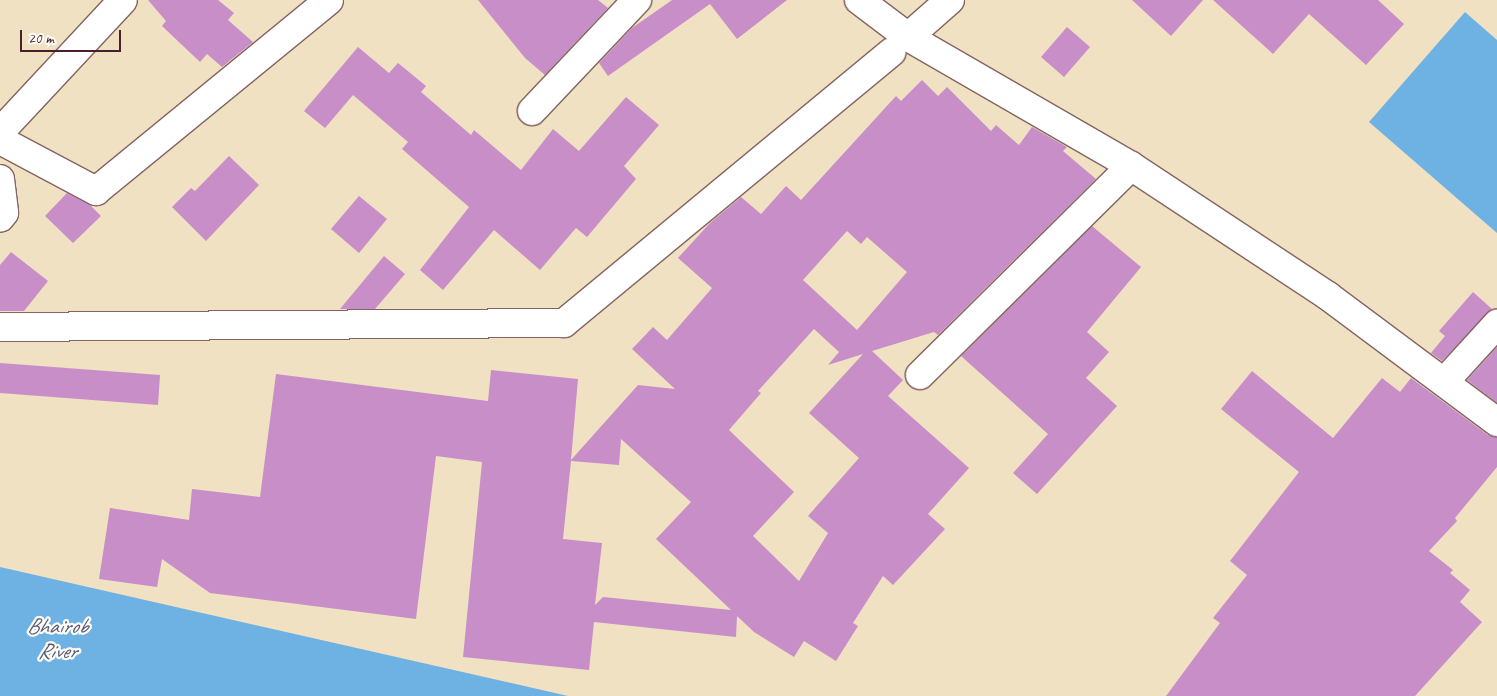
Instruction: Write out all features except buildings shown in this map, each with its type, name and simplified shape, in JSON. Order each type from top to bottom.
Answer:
[{"type":"street","points":[[0,132],[123,0]]},
{"type":"street","points":[[0,140],[96,191],[329,0]]},
{"type":"street","points":[[532,111],[637,0]]},
{"type":"street","points":[[859,0],[900,44],[1131,166],[1328,296],[1497,422]]},
{"type":"street","points":[[0,327],[564,323],[900,44],[950,0]]},
{"type":"street","points":[[920,375],[1131,166]]},
{"type":"street","points":[[0,179],[4,213],[0,218]]},
{"type":"street","points":[[1444,382],[1497,324]]},
{"type":"water","points":[[1465,12],[1497,40],[1497,233],[1369,122]]},
{"type":"water","name":"Bhairob River","points":[[0,567],[568,696],[0,696]]}]
